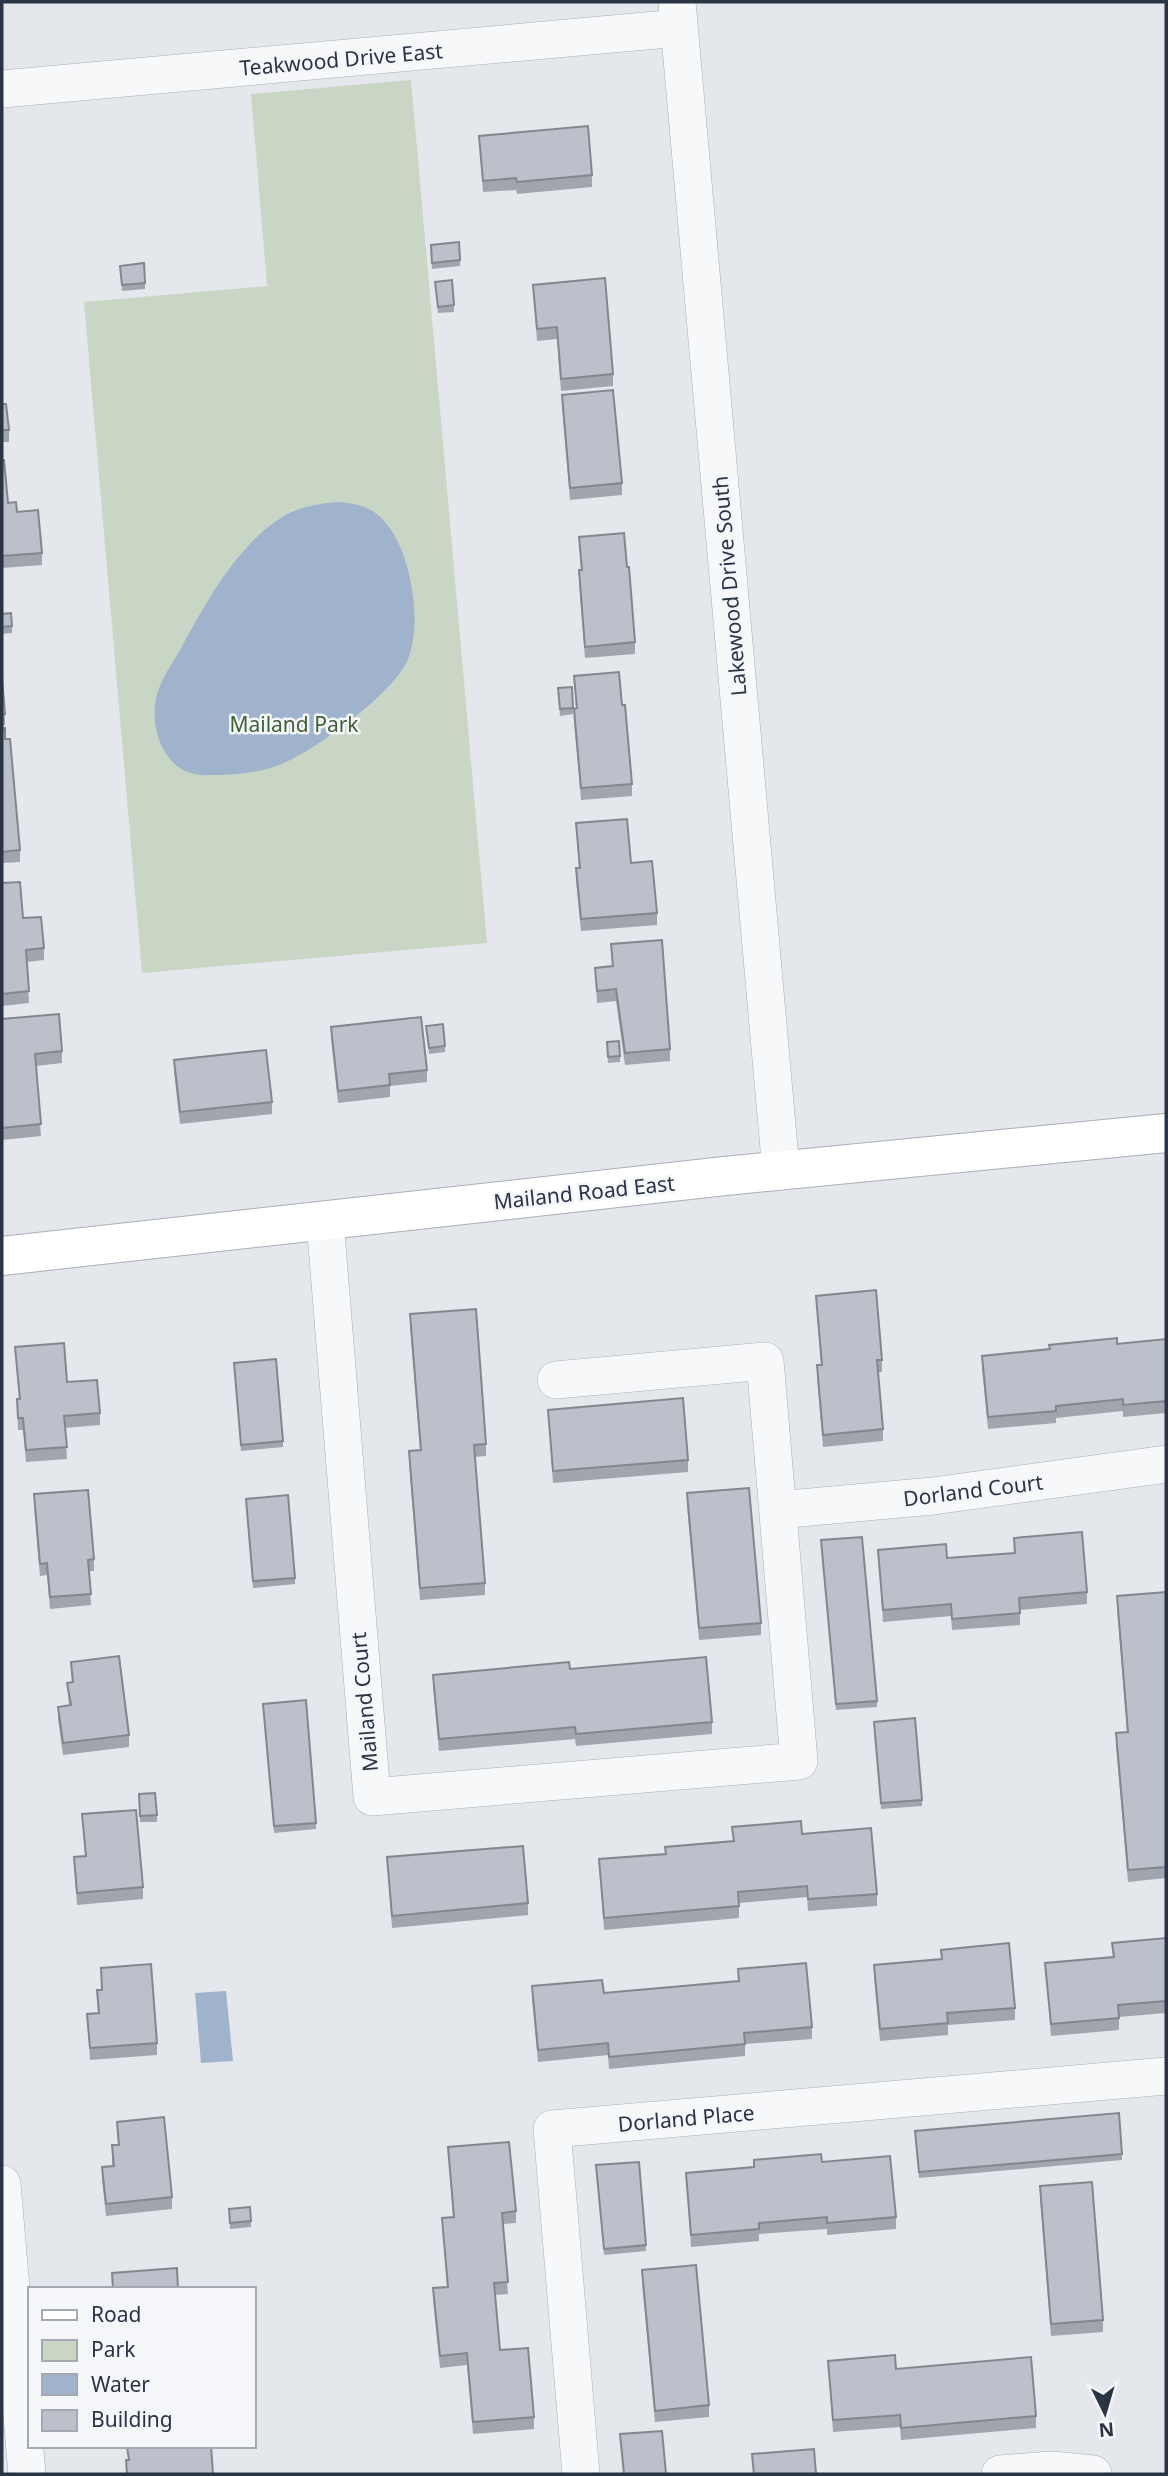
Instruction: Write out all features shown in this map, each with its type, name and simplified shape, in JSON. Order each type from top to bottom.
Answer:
[{"type":"street","name":"Teakwood Drive East","points":[[2,89],[678,15]]},
{"type":"street","name":"Lakewood Drive South","points":[[678,15],[781,1171]]},
{"type":"street","name":"Mailand Road East","points":[[2,1256],[781,1171],[1166,1133]]},
{"type":"street","name":"Mailand Court","points":[[325,1221],[372,1797],[799,1761],[778,1510]]},
{"type":"street","points":[[555,1380],[765,1361],[778,1510]]},
{"type":"street","name":"Dorland Court","points":[[778,1510],[933,1496],[1166,1464]]},
{"type":"street","name":"Dorland Place","points":[[581,2474],[552,2129],[1166,2076]]},
{"type":"street","points":[[2,2184],[10,2372],[27,2474]]},
{"type":"street","points":[[1000,2474],[1051,2470],[1093,2474]]},
{"type":"green space","name":"Mailand Park","points":[[411,80],[487,943],[142,973],[84,302],[267,286],[251,94]]},
{"type":"water","points":[[338,502],[370,509],[385,522],[402,550],[412,587],[414,607],[412,644],[408,659],[388,687],[372,703],[334,733],[284,763],[229,775],[199,775],[183,770],[173,763],[161,744],[156,729],[155,706],[163,679],[199,615],[234,562],[262,532],[299,509]]},
{"type":"water","points":[[226,1991],[233,2061],[201,2063],[195,1993]]},
{"type":"building","points":[[588,126],[592,175],[517,182],[516,178],[483,181],[479,136]]},
{"type":"building","points":[[459,242],[460,260],[432,263],[431,245]]},
{"type":"building","points":[[144,263],[145,283],[122,285],[120,266]]},
{"type":"building","points":[[605,278],[613,374],[561,379],[557,327],[537,329],[533,285]]},
{"type":"building","points":[[452,280],[454,305],[438,307],[435,282]]},
{"type":"building","points":[[613,390],[622,483],[570,488],[562,395]]},
{"type":"building","points":[[2,404],[6,404],[9,430],[2,430]]},
{"type":"building","points":[[2,460],[8,503],[16,502],[17,512],[38,510],[42,553],[2,556]]},
{"type":"building","points":[[624,533],[635,642],[585,647],[579,537]]},
{"type":"building","points":[[11,613],[12,626],[2,627],[2,614]]},
{"type":"building","points":[[619,672],[622,705],[625,705],[632,784],[581,788],[574,676]]},
{"type":"building","points":[[2,678],[5,714],[2,714]]},
{"type":"building","points":[[572,687],[573,708],[560,709],[558,688]]},
{"type":"building","points":[[5,728],[5,739],[10,739],[20,850],[2,852],[2,729]]},
{"type":"building","points":[[627,819],[631,863],[652,861],[657,913],[581,919],[576,868],[580,868],[576,823]]},
{"type":"building","points":[[20,882],[23,918],[41,917],[44,948],[26,950],[29,991],[2,994],[2,883]]},
{"type":"building","points":[[662,940],[670,1049],[625,1053],[616,989],[597,991],[595,968],[613,966],[611,944]]},
{"type":"building","points":[[59,1014],[62,1051],[35,1054],[41,1124],[2,1128],[2,1019]]},
{"type":"building","points":[[421,1017],[427,1070],[389,1074],[390,1085],[338,1091],[331,1027]]},
{"type":"building","points":[[443,1024],[445,1046],[429,1048],[426,1026]]},
{"type":"building","points":[[619,1041],[620,1056],[608,1057],[607,1042]]},
{"type":"building","points":[[266,1050],[272,1102],[180,1112],[174,1060]]},
{"type":"building","points":[[876,1290],[882,1360],[877,1360],[883,1429],[823,1435],[817,1365],[822,1365],[816,1296]]},
{"type":"building","points":[[476,1309],[486,1444],[474,1445],[485,1583],[420,1588],[409,1451],[421,1450],[410,1314]]},
{"type":"building","points":[[1117,1338],[1117,1344],[1166,1339],[1166,1401],[1123,1405],[1123,1399],[1056,1406],[1056,1411],[988,1417],[982,1356]]},
{"type":"building","points":[[64,1343],[67,1382],[97,1380],[100,1413],[64,1416],[67,1447],[26,1450],[23,1418],[18,1418],[17,1399],[20,1399],[15,1347]]},
{"type":"building","points":[[276,1359],[283,1441],[241,1445],[234,1363]]},
{"type":"building","points":[[683,1398],[688,1460],[553,1471],[548,1410]]},
{"type":"building","points":[[749,1488],[761,1623],[699,1628],[687,1493]]},
{"type":"building","points":[[88,1490],[94,1559],[88,1560],[91,1594],[50,1597],[47,1563],[40,1564],[34,1494]]},
{"type":"building","points":[[288,1495],[295,1578],[253,1581],[246,1499]]},
{"type":"building","points":[[1082,1532],[1087,1592],[1019,1598],[1020,1613],[952,1619],[951,1604],[883,1610],[878,1550],[946,1544],[947,1558],[1015,1553],[1014,1538]]},
{"type":"building","points":[[862,1537],[877,1701],[836,1704],[821,1540]]},
{"type":"building","points":[[1166,1592],[1166,1867],[1128,1870],[1116,1733],[1128,1732],[1117,1596]]},
{"type":"building","points":[[119,1656],[129,1735],[63,1743],[58,1707],[71,1705],[67,1683],[73,1682],[71,1662]]},
{"type":"building","points":[[706,1657],[712,1722],[576,1734],[575,1727],[439,1739],[433,1675],[569,1662],[570,1669]]},
{"type":"building","points":[[306,1700],[316,1823],[274,1826],[263,1704]]},
{"type":"building","points":[[915,1718],[922,1800],[881,1803],[874,1722]]},
{"type":"building","points":[[155,1793],[157,1815],[140,1816],[139,1794]]},
{"type":"building","points":[[136,1810],[143,1887],[77,1893],[74,1857],[86,1856],[82,1814]]},
{"type":"building","points":[[801,1821],[802,1834],[871,1828],[877,1894],[808,1899],[807,1886],[738,1892],[739,1906],[604,1918],[599,1859],[666,1854],[665,1847],[734,1841],[732,1827]]},
{"type":"building","points":[[523,1846],[528,1903],[392,1916],[387,1857]]},
{"type":"building","points":[[1166,1938],[1166,2001],[1118,2005],[1119,2018],[1051,2024],[1045,1963],[1114,1957],[1112,1943]]},
{"type":"building","points":[[1009,1943],[1015,2008],[947,2013],[948,2023],[880,2029],[874,1965],[942,1959],[941,1950]]},
{"type":"building","points":[[806,1963],[812,2027],[744,2033],[745,2044],[609,2057],[608,2043],[538,2050],[532,1986],[602,1980],[604,1993],[739,1981],[738,1969]]},
{"type":"building","points":[[151,1964],[157,2043],[90,2048],[87,2014],[99,2013],[97,1990],[102,1990],[101,1968]]},
{"type":"building","points":[[1119,2113],[1122,2154],[919,2172],[915,2131]]},
{"type":"building","points":[[164,2117],[172,2197],[106,2204],[102,2167],[114,2166],[112,2145],[119,2145],[117,2122]]},
{"type":"building","points":[[509,2142],[516,2211],[502,2213],[508,2282],[494,2283],[500,2350],[528,2348],[534,2417],[473,2422],[467,2353],[440,2356],[433,2288],[448,2287],[442,2218],[454,2217],[448,2147]]},
{"type":"building","points":[[821,2154],[822,2162],[890,2156],[896,2217],[827,2223],[827,2217],[759,2223],[759,2229],[691,2235],[686,2173],[754,2167],[754,2160]]},
{"type":"building","points":[[639,2162],[646,2245],[604,2249],[596,2165]]},
{"type":"building","points":[[1092,2182],[1103,2320],[1051,2324],[1040,2186]]},
{"type":"building","points":[[250,2207],[251,2221],[230,2223],[229,2209]]},
{"type":"building","points":[[696,2265],[709,2405],[655,2411],[642,2270]]},
{"type":"building","points":[[177,2268],[178,2287],[113,2287],[112,2273]]},
{"type":"building","points":[[895,2355],[896,2369],[1031,2357],[1036,2416],[901,2428],[900,2415],[833,2420],[828,2361]]},
{"type":"building","points":[[662,2431],[666,2474],[624,2474],[620,2434]]},
{"type":"building","points":[[127,2448],[211,2448],[213,2474],[127,2474],[126,2460],[129,2460]]},
{"type":"building","points":[[814,2449],[816,2474],[754,2474],[752,2454]]}]
